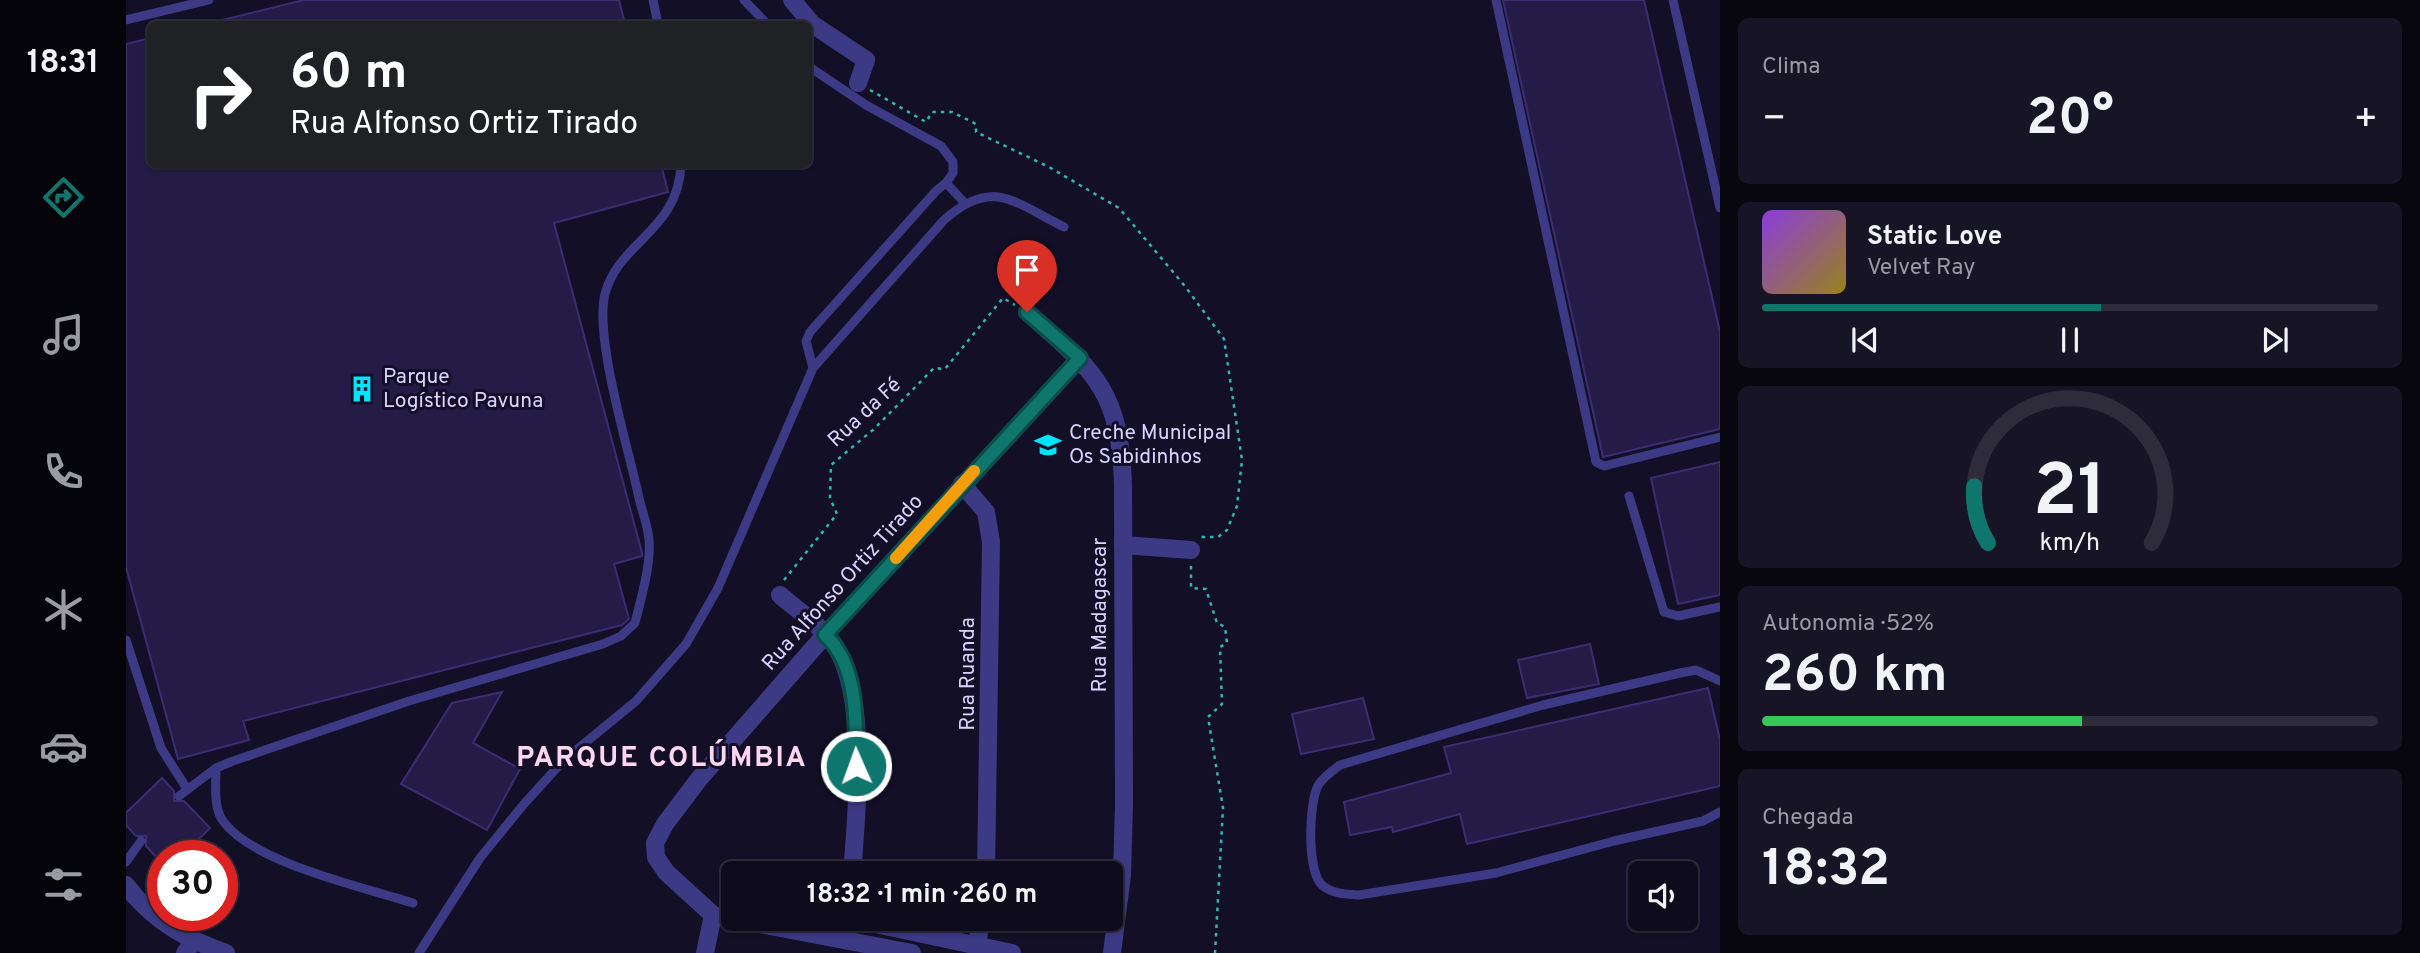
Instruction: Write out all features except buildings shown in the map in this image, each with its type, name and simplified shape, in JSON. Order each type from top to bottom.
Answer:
[{"type":"street","points":[[792,0],[810,21]]},
{"type":"street","points":[[812,23],[866,60],[858,83]]},
{"type":"street","name":"Rua Madagascar","points":[[1027,312],[1080,358],[1100,382],[1115,414],[1122,456],[1124,803],[1122,875],[1112,953]]},
{"type":"street","name":"Rua Alfonso Ortiz Tirado","points":[[713,915],[659,861],[654,850],[657,836],[699,779],[825,635],[1080,358]]},
{"type":"street","name":"Rua Ruanda","points":[[962,484],[986,512],[991,542],[986,861]]},
{"type":"street","points":[[1123,542],[1191,550]]},
{"type":"street","points":[[780,595],[825,635],[842,657],[852,687],[856,752],[852,861]]},
{"type":"street","points":[[126,885],[138,902],[189,947],[226,953]]},
{"type":"street","points":[[705,953],[713,915],[844,946],[912,953]]},
{"type":"street","points":[[901,931],[977,949],[1012,953]]},
{"type":"street","points":[[977,949],[979,931]]},
{"type":"lane","points":[[126,20],[209,0]]},
{"type":"lane","points":[[653,0],[657,21]]},
{"type":"lane","points":[[744,0],[763,21]]},
{"type":"lane","points":[[1496,0],[1596,461],[1604,466],[1720,437]]},
{"type":"lane","points":[[1673,0],[1720,208]]},
{"type":"lane","points":[[812,69],[866,105],[942,146],[953,162],[953,173],[946,183],[810,332],[806,341],[813,368]]},
{"type":"lane","points":[[179,796],[216,768],[409,701],[603,644],[621,636],[635,624],[649,540],[605,342],[605,293],[622,263],[661,222],[673,202],[681,180],[681,168]]},
{"type":"lane","points":[[946,183],[964,202]]},
{"type":"lane","points":[[419,953],[480,858],[524,804],[563,761],[636,701],[686,644],[718,588],[813,368],[934,230],[964,202],[996,196],[1064,227]]},
{"type":"lane","points":[[1629,496],[1664,612],[1678,616],[1720,607]]},
{"type":"lane","points":[[126,640],[161,748],[187,789]]},
{"type":"lane","points":[[1720,681],[1696,670],[1680,673],[1530,708],[1340,765],[1319,784],[1313,803],[1311,836],[1315,877],[1324,887],[1338,893],[1373,893],[1496,873],[1614,841],[1703,821],[1720,812]]},
{"type":"lane","points":[[216,768],[216,799],[223,820],[245,840],[272,857],[413,903]]},
{"type":"lane","points":[[126,862],[141,841]]},
{"type":"path","points":[[858,83],[926,121],[932,112],[952,111],[976,124],[976,132],[1049,167],[1119,208],[1184,285],[1224,339],[1242,460],[1237,506],[1227,530],[1218,537],[1196,537],[1191,550],[1191,588],[1206,589],[1217,623],[1225,627],[1227,643],[1220,647],[1222,704],[1208,717],[1223,808],[1215,953]]},
{"type":"path","name":"Rua da Fé","points":[[780,595],[784,579],[837,514],[830,498],[831,465],[874,429],[934,368],[945,369],[1003,298],[1027,312]]},
{"type":"slow traffic","points":[[896,558],[974,471]]},
{"type":"place","name":"Parque Logístico Pavuna","points":[[362,389]]},
{"type":"place","name":"Creche Municipal Os Sabidinhos","points":[[1048,445]]},
{"type":"district","name":"PARQUE COLÚMBIA","points":[[662,759]]},
{"type":"route","points":[[856,766],[852,687],[842,657],[825,635],[1080,358],[1027,312]]}]
